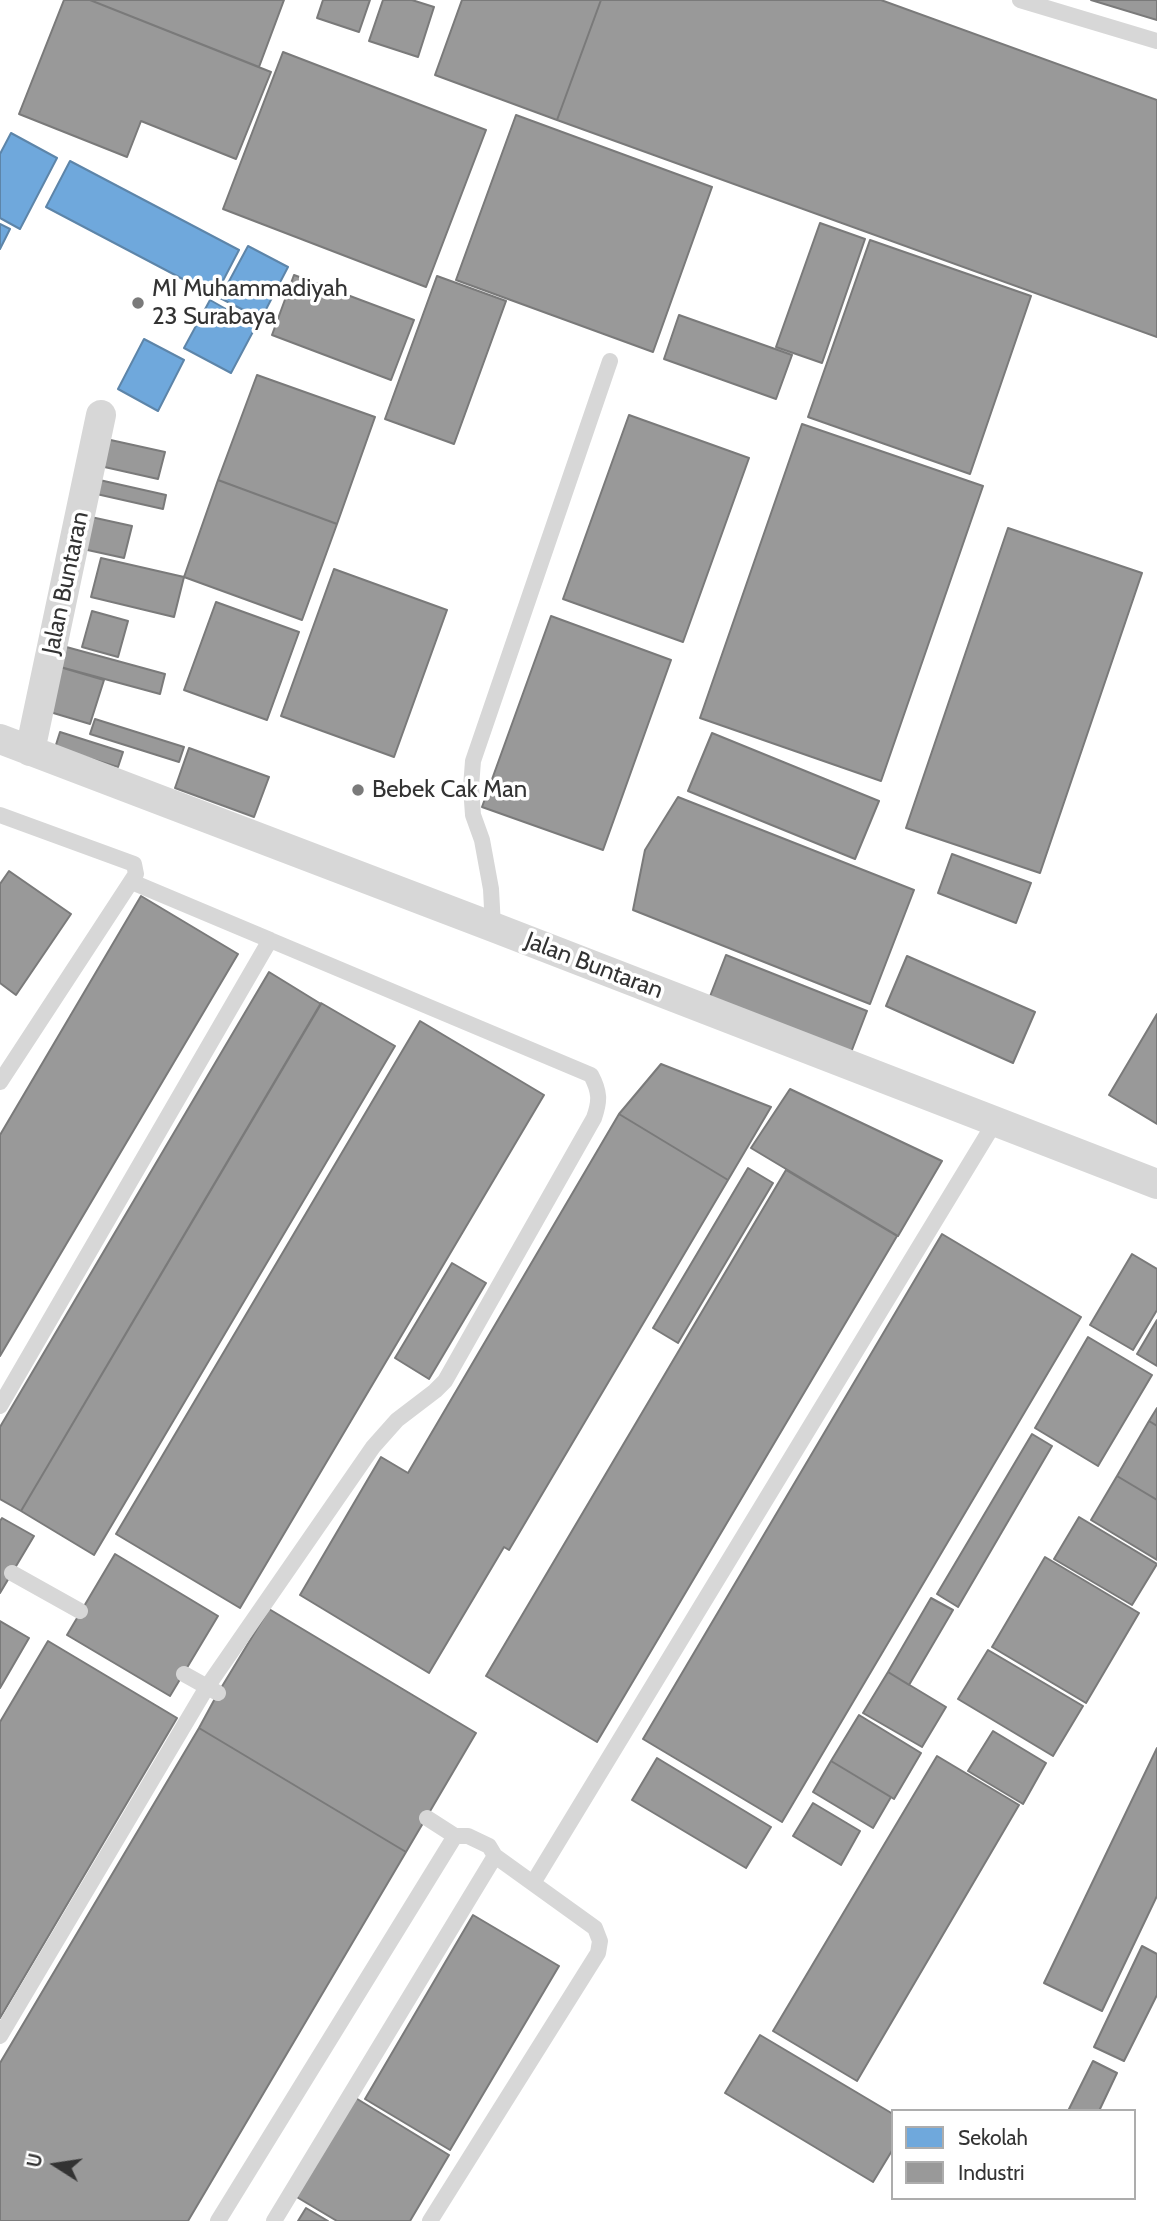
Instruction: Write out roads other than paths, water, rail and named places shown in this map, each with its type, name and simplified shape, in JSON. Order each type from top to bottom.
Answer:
[{"type":"street","name":"Jalan Buntaran","points":[[30,751],[102,415]]},
{"type":"street","name":"Jalan Buntaran","points":[[0,739],[1157,1184]]},
{"type":"lane","points":[[1020,0],[1157,41]]},
{"type":"lane","points":[[493,927],[491,889],[482,840],[473,815],[473,761],[610,360]]},
{"type":"lane","points":[[0,815],[134,864],[136,874],[0,1082]]},
{"type":"lane","points":[[0,2036],[212,1690],[373,1447],[397,1420],[444,1381],[594,1118],[600,1102],[599,1090],[591,1076],[132,882]]},
{"type":"lane","points":[[0,1406],[270,940]]},
{"type":"lane","points":[[533,1884],[995,1122]]},
{"type":"lane","points":[[12,1573],[80,1611]]},
{"type":"lane","points":[[184,1674],[212,1690]]},
{"type":"lane","points":[[427,1818],[456,1836],[468,1836],[489,1846],[495,1856],[595,1928],[600,1941],[598,1953],[430,2221]]},
{"type":"lane","points":[[218,2221],[456,1836]]},
{"type":"lane","points":[[274,2221],[495,1856]]},
{"type":"place","name":"MI Muhammadiyah 23 Surabaya","points":[[138,303]]},
{"type":"place","name":"Bebek Cak Man","points":[[358,790]]}]
